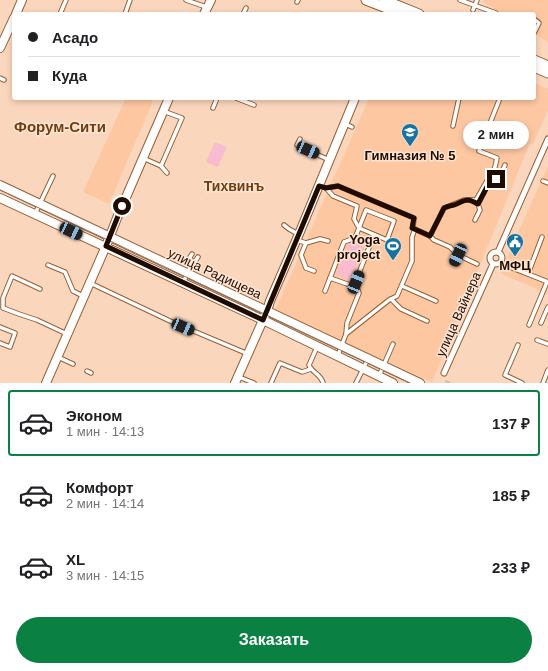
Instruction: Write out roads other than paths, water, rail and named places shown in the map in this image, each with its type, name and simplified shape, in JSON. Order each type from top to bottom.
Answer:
[{"type":"main road","points":[[366,0],[413,12]]},
{"type":"main road","points":[[390,5],[399,12]]},
{"type":"main road","points":[[536,61],[548,66]]},
{"type":"main road","points":[[536,68],[548,73]]},
{"type":"street","points":[[17,12],[22,0]]},
{"type":"street","points":[[0,48],[12,22]]},
{"type":"street","points":[[46,383],[168,100]]},
{"type":"street","points":[[236,380],[298,237],[322,187],[330,160],[348,125],[354,100]]},
{"type":"street","name":"улица Вайнера","points":[[498,252],[548,139]]},
{"type":"street","name":"улица Радищева","points":[[0,185],[420,383]]},
{"type":"street","name":"улица Радищева","points":[[0,198],[106,246],[393,383]]},
{"type":"street","name":"улица Вайнера","points":[[493,264],[490,261],[491,254],[498,252]]},
{"type":"street","name":"улица Вайнера","points":[[493,264],[496,265],[502,262],[502,256],[498,252]]},
{"type":"street","name":"улица Вайнера","points":[[444,373],[493,264]]},
{"type":"lane","points":[[61,12],[66,0]]},
{"type":"lane","points":[[125,12],[130,0]]},
{"type":"lane","points":[[186,0],[207,7]]},
{"type":"lane","points":[[460,0],[474,8],[492,12]]},
{"type":"lane","points":[[474,8],[477,0]]},
{"type":"lane","points":[[244,12],[246,8]]},
{"type":"lane","points":[[536,21],[539,23],[536,30]]},
{"type":"lane","points":[[0,78],[4,80]]},
{"type":"lane","points":[[213,108],[216,100]]},
{"type":"lane","points":[[241,100],[254,105]]},
{"type":"lane","points":[[453,126],[460,100]]},
{"type":"lane","points":[[430,236],[444,208],[464,200],[476,200],[488,178],[494,171],[497,158],[479,151],[499,100]]},
{"type":"lane","points":[[161,166],[182,118],[164,111]]},
{"type":"lane","points":[[300,139],[297,145],[330,160]]},
{"type":"lane","points":[[142,158],[161,166],[167,174]]},
{"type":"lane","points":[[478,204],[490,181],[500,177],[505,165]]},
{"type":"lane","points":[[35,214],[53,176]]},
{"type":"lane","points":[[543,181],[548,183]]},
{"type":"lane","points":[[322,187],[338,186],[414,218],[412,228],[450,247],[458,255],[477,264]]},
{"type":"lane","points":[[322,187],[333,196],[357,206],[354,219],[359,228],[387,240],[394,221],[366,210],[359,228],[355,238],[344,242],[325,291]]},
{"type":"lane","points":[[471,200],[478,204],[480,210],[475,220]]},
{"type":"lane","points":[[284,225],[306,243]]},
{"type":"lane","points":[[346,334],[397,296],[412,261],[412,237],[415,229]]},
{"type":"lane","points":[[338,356],[346,334],[347,323],[359,293],[356,282],[374,235]]},
{"type":"lane","points":[[528,274],[542,237]]},
{"type":"lane","points":[[306,243],[320,239],[328,241]]},
{"type":"lane","points":[[306,243],[301,255],[306,268],[314,271]]},
{"type":"lane","points":[[192,254],[190,257],[192,263]]},
{"type":"lane","points":[[454,264],[458,255]]},
{"type":"lane","points":[[183,283],[192,263],[198,257]]},
{"type":"lane","points":[[48,265],[65,272],[73,291],[84,296]]},
{"type":"lane","points":[[506,265],[548,282],[529,325]]},
{"type":"lane","points":[[40,289],[12,276],[3,298],[2,308],[37,320],[67,334]]},
{"type":"lane","points":[[330,278],[350,285],[356,282]]},
{"type":"lane","points":[[90,283],[170,321],[248,354]]},
{"type":"lane","points":[[402,286],[436,301]]},
{"type":"lane","points":[[391,299],[401,309],[427,321]]},
{"type":"lane","points":[[541,323],[548,306]]},
{"type":"lane","points":[[0,327],[15,334],[10,347],[0,343]]},
{"type":"lane","points":[[537,340],[548,344]]},
{"type":"lane","points":[[379,376],[393,344]]},
{"type":"lane","points":[[518,345],[505,375],[522,383]]},
{"type":"lane","points":[[317,347],[309,366],[311,370],[319,375],[323,383]]},
{"type":"lane","points":[[57,357],[73,364]]},
{"type":"lane","points":[[356,383],[368,358]]},
{"type":"lane","points":[[271,383],[280,363],[302,372],[311,370]]},
{"type":"lane","points":[[543,383],[548,370]]},
{"type":"lane","points":[[236,380],[254,383]]},
{"type":"tram line","points":[[0,190],[410,383]]},
{"type":"place","name":"Гимназия № 5","points":[[410,147]]},
{"type":"place","name":"МФЦ","points":[[515,257]]},
{"type":"place","name":"Yoga projeсt","points":[[393,261]]},
{"type":"district","name":"Форум-Сити","points":[[60,127]]},
{"type":"district","name":"Тихвинъ","points":[[234,186]]}]
